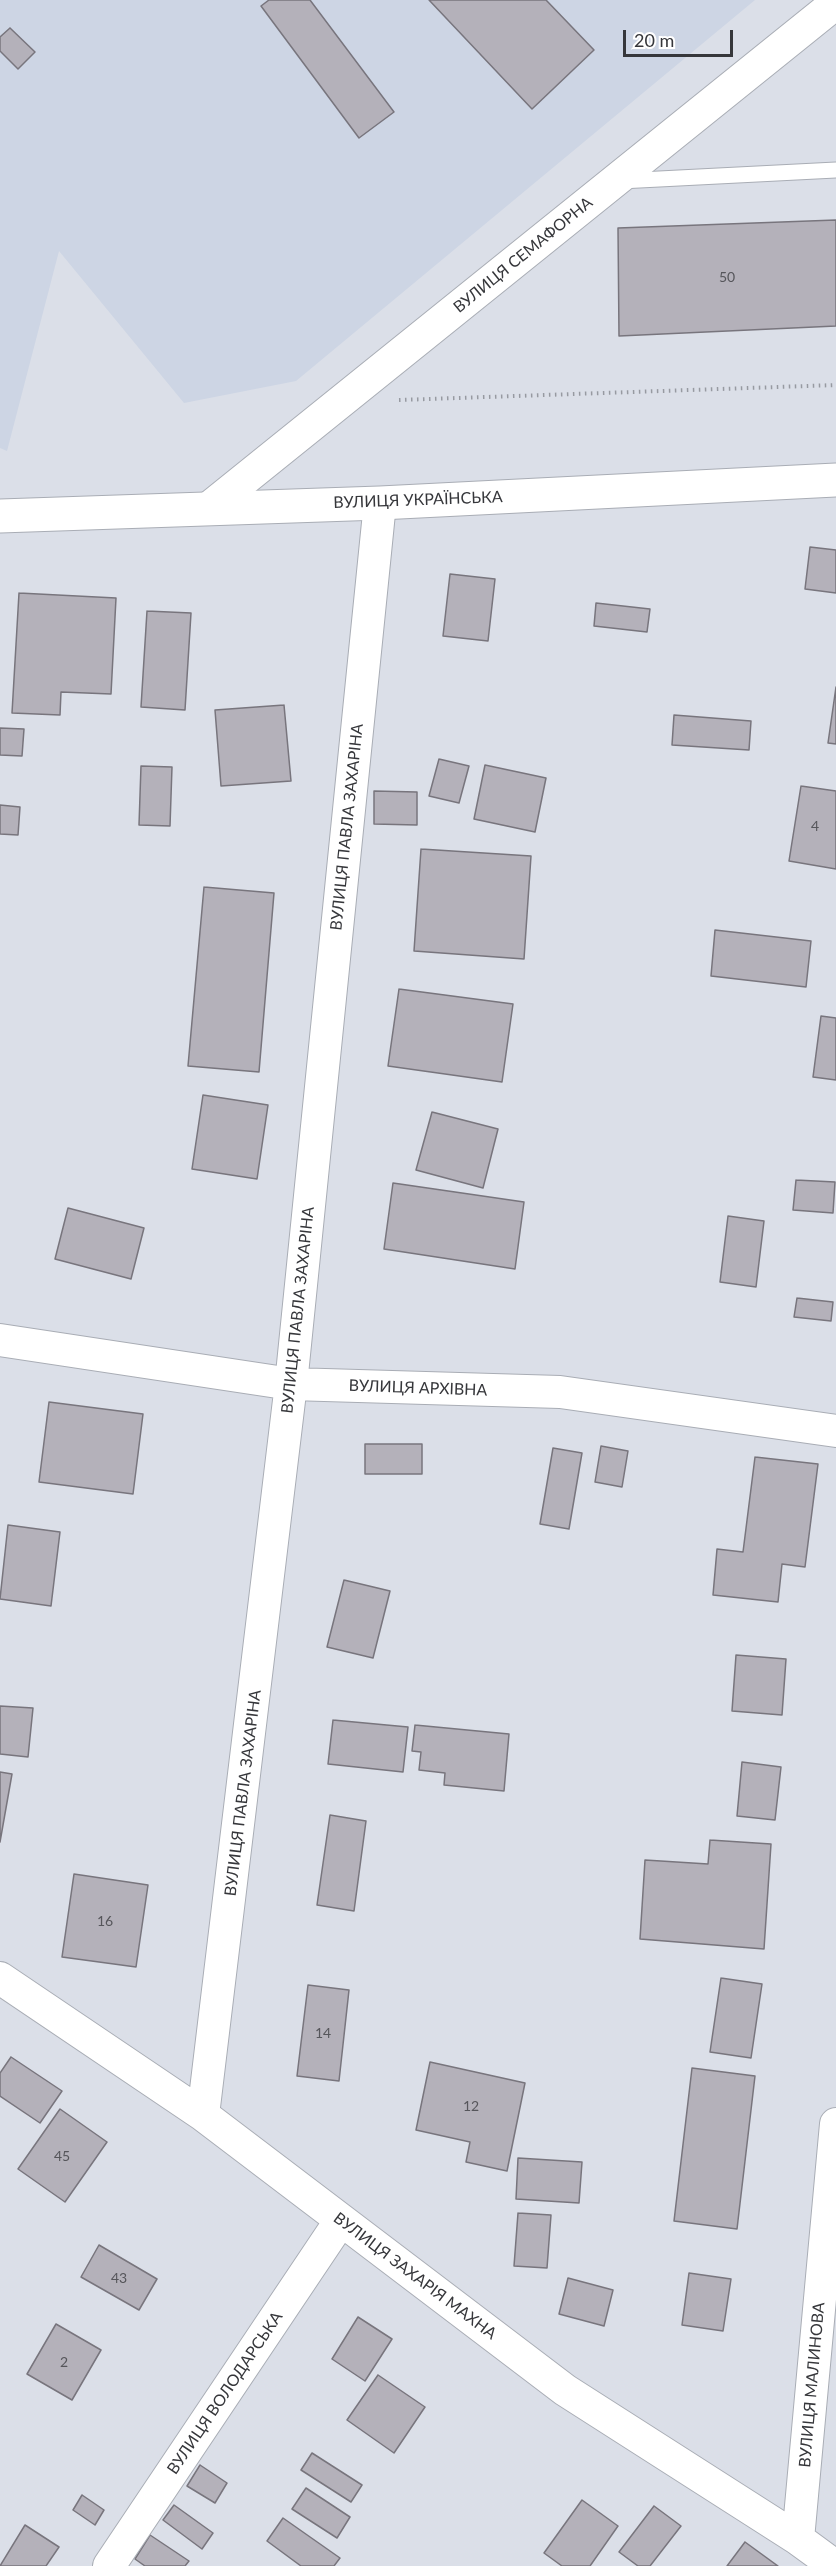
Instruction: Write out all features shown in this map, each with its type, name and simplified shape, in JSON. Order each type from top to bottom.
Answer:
[{"type":"main road","name":"ВУЛИЦЯ УКРАЇНСЬКА","points":[[0,516],[210,507],[380,503],[836,480]]},
{"type":"street","name":"ВУЛИЦЯ СЕМАФОРНА","points":[[210,507],[836,3]]},
{"type":"street","name":"ВУЛИЦЯ ПАВЛА ЗАХАРІНА","points":[[203,2115],[291,1384],[380,503]]},
{"type":"street","name":"ВУЛИЦЯ АРХІВНА","points":[[0,1340],[291,1384],[560,1392],[836,1431]]},
{"type":"street","name":"ВУЛИЦЯ ЗАХАРІЯ МАХНА","points":[[0,1978],[203,2115],[565,2390],[798,2539],[835,2566]]},
{"type":"street","name":"ВУЛИЦЯ МАЛИНОВА","points":[[798,2539],[836,2124]]},
{"type":"street","name":"ВУЛИЦЯ ВОЛОДАРСЬКА","points":[[109,2566],[341,2220]]},
{"type":"lane","points":[[614,182],[836,170]]},
{"type":"path","points":[[396,400],[836,385]]},
{"type":"shaded area","points":[[0,0],[755,0],[296,381],[184,403],[59,251],[7,451],[0,448]]},
{"type":"building","points":[[269,0],[310,0],[394,112],[359,138],[261,6]]},
{"type":"building","points":[[429,0],[546,0],[594,50],[532,109]]},
{"type":"building","points":[[10,28],[35,52],[18,69],[0,51],[0,37]]},
{"type":"building","points":[[836,220],[836,326],[619,336],[618,228]]},
{"type":"building","points":[[810,547],[836,550],[836,593],[805,589]]},
{"type":"building","points":[[450,574],[495,579],[488,641],[443,636]]},
{"type":"building","points":[[19,593],[116,598],[111,694],[61,692],[60,715],[12,713]]},
{"type":"building","points":[[596,603],[650,609],[647,632],[594,626]]},
{"type":"building","points":[[147,611],[191,613],[185,710],[141,707]]},
{"type":"building","points":[[836,687],[836,744],[828,743]]},
{"type":"building","points":[[284,705],[291,781],[221,786],[215,710]]},
{"type":"building","points":[[674,715],[751,721],[749,750],[672,745]]},
{"type":"building","points":[[0,728],[24,729],[22,756],[0,755]]},
{"type":"building","points":[[439,759],[469,766],[459,803],[429,796]]},
{"type":"building","points":[[485,765],[546,778],[535,832],[474,819]]},
{"type":"building","points":[[141,766],[172,767],[170,826],[139,825]]},
{"type":"building","points":[[801,786],[836,791],[836,869],[789,861]]},
{"type":"building","points":[[374,791],[417,792],[417,825],[374,824]]},
{"type":"building","points":[[0,805],[20,807],[18,835],[0,834]]},
{"type":"building","points":[[421,849],[531,856],[524,959],[414,951]]},
{"type":"building","points":[[204,887],[274,893],[259,1072],[188,1066]]},
{"type":"building","points":[[715,930],[811,941],[806,987],[711,976]]},
{"type":"building","points":[[399,989],[513,1004],[502,1082],[388,1066]]},
{"type":"building","points":[[821,1016],[836,1018],[836,1080],[813,1077]]},
{"type":"building","points":[[203,1095],[268,1105],[257,1179],[192,1169]]},
{"type":"building","points":[[432,1112],[498,1129],[483,1188],[416,1170]]},
{"type":"building","points":[[796,1180],[835,1182],[833,1213],[793,1210]]},
{"type":"building","points":[[393,1183],[524,1202],[515,1269],[384,1249]]},
{"type":"building","points":[[68,1208],[144,1228],[131,1279],[55,1259]]},
{"type":"building","points":[[728,1216],[764,1221],[756,1287],[720,1282]]},
{"type":"building","points":[[797,1298],[833,1302],[831,1321],[794,1317]]},
{"type":"building","points":[[49,1402],[143,1414],[133,1494],[39,1482]]},
{"type":"building","points":[[365,1444],[422,1444],[422,1474],[365,1474]]},
{"type":"building","points":[[601,1446],[628,1451],[622,1487],[595,1482]]},
{"type":"building","points":[[553,1448],[582,1453],[569,1529],[540,1524]]},
{"type":"building","points":[[755,1457],[818,1464],[805,1567],[782,1564],[778,1602],[713,1595],[717,1549],[743,1552]]},
{"type":"building","points":[[8,1525],[60,1532],[51,1606],[0,1599]]},
{"type":"building","points":[[344,1580],[390,1591],[373,1658],[327,1647]]},
{"type":"building","points":[[736,1655],[786,1659],[782,1715],[732,1711]]},
{"type":"building","points":[[0,1706],[33,1708],[28,1757],[0,1754]]},
{"type":"building","points":[[333,1720],[408,1727],[403,1772],[328,1764]]},
{"type":"building","points":[[415,1725],[509,1734],[504,1791],[444,1785],[445,1773],[419,1770],[421,1752],[412,1751]]},
{"type":"building","points":[[742,1762],[781,1767],[775,1820],[737,1816]]},
{"type":"building","points":[[0,1772],[12,1774],[0,1842]]},
{"type":"building","points":[[330,1815],[366,1821],[354,1911],[317,1905]]},
{"type":"building","points":[[710,1840],[771,1844],[764,1949],[640,1939],[645,1860],[708,1864]]},
{"type":"building","points":[[74,1874],[148,1885],[136,1967],[62,1957]]},
{"type":"building","points":[[721,1978],[762,1984],[751,2058],[710,2052]]},
{"type":"building","points":[[308,1985],[349,1990],[339,2081],[297,2076]]},
{"type":"building","points":[[11,2057],[62,2091],[40,2123],[0,2096],[0,2073]]},
{"type":"building","points":[[430,2062],[525,2083],[507,2171],[466,2162],[470,2142],[416,2130]]},
{"type":"building","points":[[692,2068],[755,2076],[737,2229],[674,2221]]},
{"type":"building","points":[[60,2109],[107,2142],[65,2202],[18,2169]]},
{"type":"building","points":[[518,2158],[582,2162],[579,2203],[516,2199]]},
{"type":"building","points":[[518,2213],[551,2215],[547,2268],[514,2266]]},
{"type":"building","points":[[99,2245],[157,2279],[139,2310],[81,2277]]},
{"type":"building","points":[[689,2273],[731,2279],[723,2331],[682,2325]]},
{"type":"building","points":[[568,2278],[613,2290],[604,2326],[559,2314]]},
{"type":"building","points":[[358,2317],[392,2339],[365,2381],[332,2359]]},
{"type":"building","points":[[56,2324],[101,2350],[72,2400],[27,2374]]},
{"type":"building","points":[[378,2375],[425,2407],[394,2453],[347,2420]]},
{"type":"building","points":[[312,2453],[362,2485],[351,2502],[301,2470]]},
{"type":"building","points":[[200,2465],[227,2483],[215,2503],[187,2486]]},
{"type":"building","points":[[306,2488],[350,2517],[337,2538],[292,2509]]},
{"type":"building","points":[[82,2495],[104,2510],[95,2525],[73,2510]]},
{"type":"building","points":[[582,2500],[618,2526],[590,2566],[562,2566],[544,2553]]},
{"type":"building","points":[[174,2505],[213,2533],[202,2549],[163,2520]]},
{"type":"building","points":[[654,2506],[681,2526],[650,2566],[638,2566],[619,2552]]},
{"type":"building","points":[[283,2518],[340,2558],[334,2566],[301,2566],[267,2541]]},
{"type":"building","points":[[25,2525],[59,2547],[46,2566],[0,2566]]},
{"type":"building","points":[[150,2535],[189,2561],[185,2566],[145,2566],[135,2559]]},
{"type":"building","points":[[745,2542],[778,2566],[727,2566]]}]
